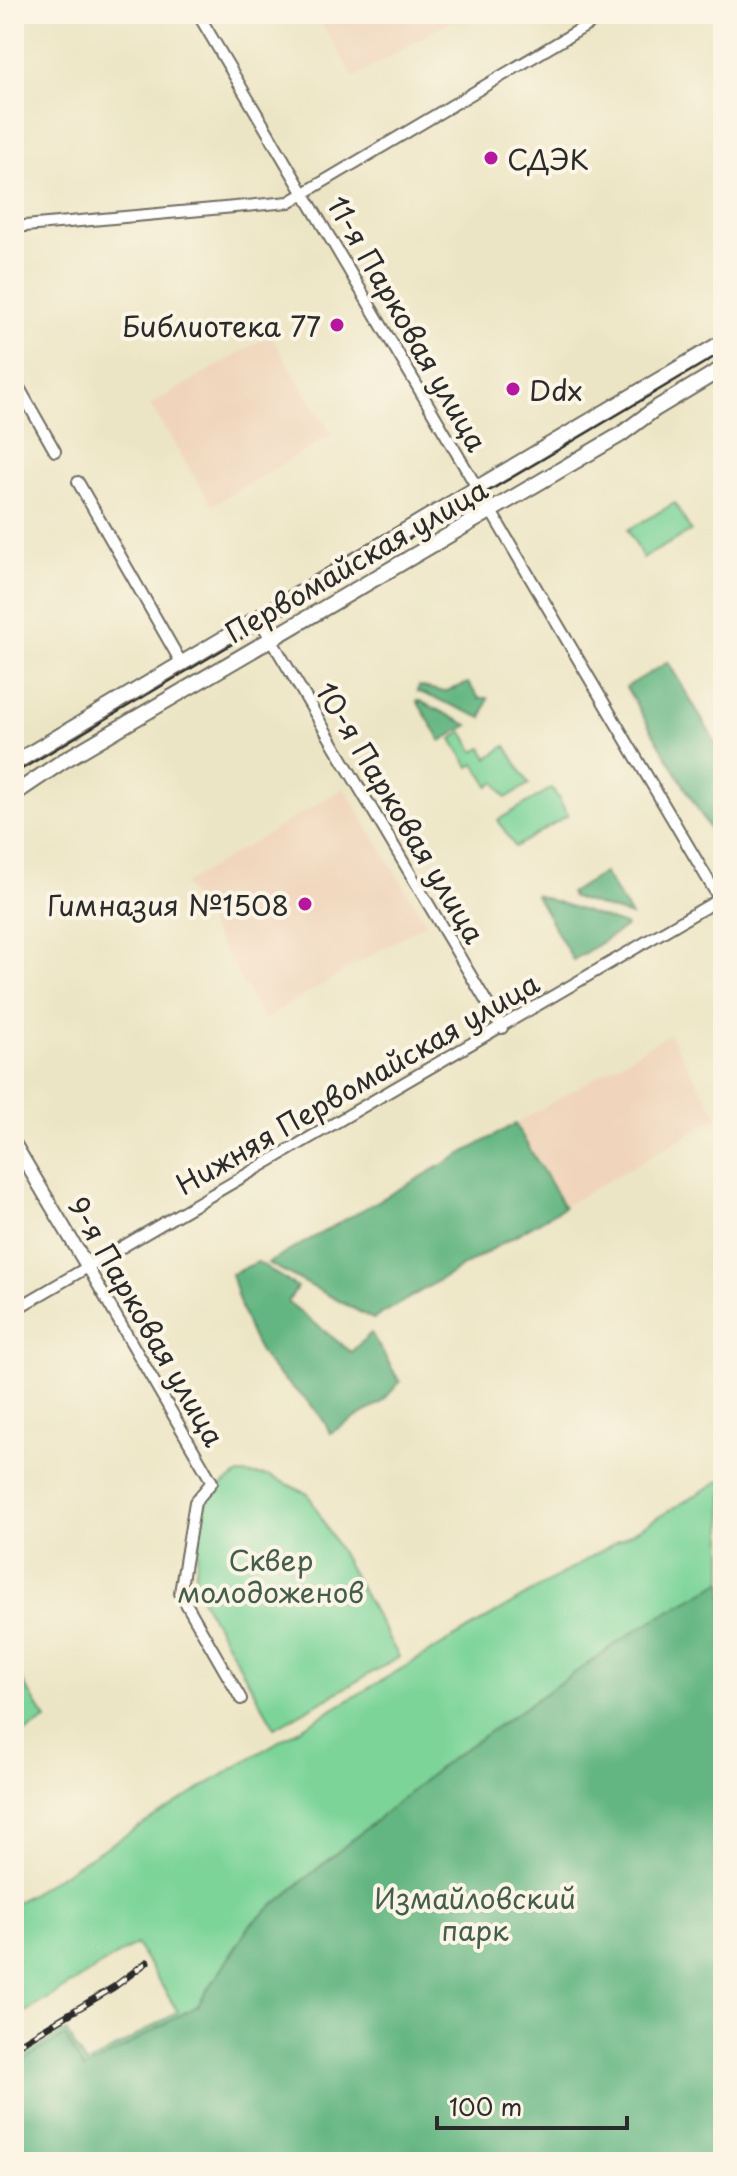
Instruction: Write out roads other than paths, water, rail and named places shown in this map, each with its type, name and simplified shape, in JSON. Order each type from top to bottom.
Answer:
[{"type":"main road","name":"Первомайская улица","points":[[14,763],[723,342]]},
{"type":"main road","name":"Первомайская улица","points":[[14,794],[270,639],[620,435],[655,409],[723,368]]},
{"type":"street","name":"11-я Парковая улица","points":[[198,14],[475,488],[722,900]]},
{"type":"street","points":[[14,227],[289,202],[606,14]]},
{"type":"street","points":[[14,379],[55,451]]},
{"type":"street","points":[[78,482],[182,664]]},
{"type":"street","name":"10-я Парковая улица","points":[[259,619],[502,1028]]},
{"type":"street","name":"Нижняя Первомайская улица","points":[[14,1310],[722,900]]},
{"type":"street","name":"9-я Парковая улица","points":[[14,1143],[212,1482],[195,1502],[180,1593],[241,1699]]},
{"type":"tram line","points":[[14,774],[723,352]]},
{"type":"railway","points":[[14,2047],[114,1987],[147,1962]]},
{"type":"place","name":"СДЭК","points":[[491,158]]},
{"type":"place","name":"Библиотека 77","points":[[337,325]]},
{"type":"place","name":"Ddx","points":[[513,389]]},
{"type":"place","name":"Гимназия №1508","points":[[305,904]]},
{"type":"park label","name":"Сквер молодоженов","points":[[271,1575]]},
{"type":"park label","name":"Измайловский парк","points":[[475,1913]]}]
